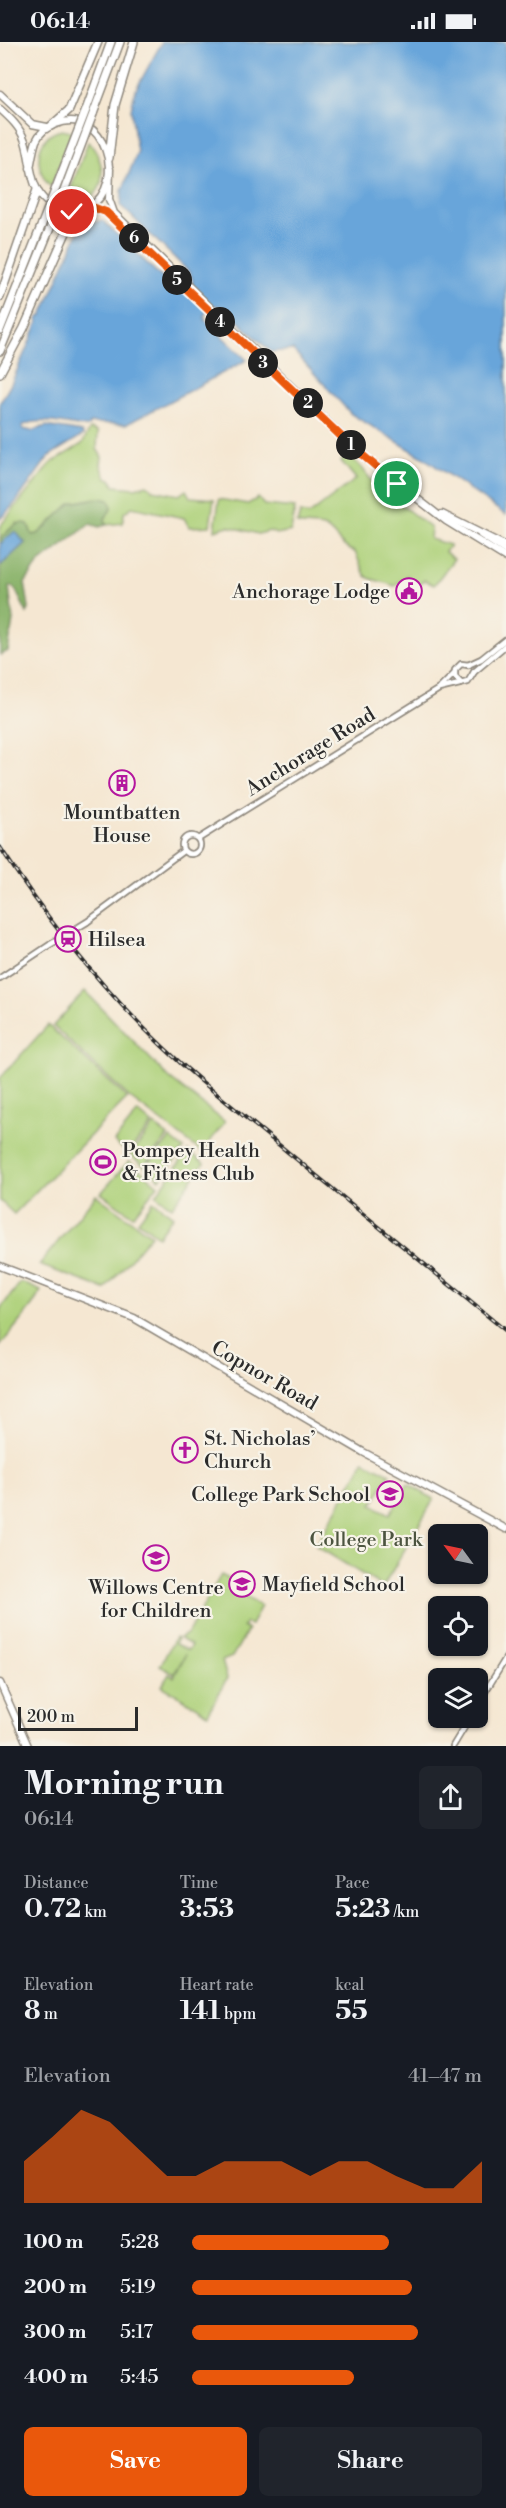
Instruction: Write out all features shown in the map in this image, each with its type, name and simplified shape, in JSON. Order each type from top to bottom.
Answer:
[{"type":"highway","points":[[49,126],[69,110],[98,42]]},
{"type":"highway","points":[[0,351],[50,228],[111,42]]},
{"type":"highway","points":[[0,330],[42,224],[120,42]]},
{"type":"highway","points":[[109,158],[110,133],[116,105],[134,42]]},
{"type":"highway","points":[[0,297],[38,190]]},
{"type":"highway","points":[[0,373],[24,328],[68,228],[85,209]]},
{"type":"main road","points":[[0,94],[32,124],[49,126],[73,121],[86,124],[101,140],[109,158],[109,199],[113,210],[170,270]]},
{"type":"main road","points":[[0,109],[21,132],[38,190],[48,203],[67,211],[85,209],[106,212],[170,270],[264,364],[273,369],[374,466],[446,521],[506,558]]},
{"type":"main road","points":[[30,168],[37,140],[49,126]]},
{"type":"main road","points":[[85,209],[100,198],[110,169]]},
{"type":"main road","points":[[438,513],[506,546]]},
{"type":"main road","name":"Copnor Road","points":[[0,1266],[134,1318],[356,1448],[506,1529]]},
{"type":"main road","points":[[0,1683],[28,1746]]},
{"type":"street","points":[[476,531],[506,552]]},
{"type":"street","points":[[506,639],[481,659],[468,665],[459,665],[454,673],[461,683],[468,682],[474,672],[506,645]]},
{"type":"street","points":[[468,665],[474,672]]},
{"type":"street","name":"Anchorage Road","points":[[198,839],[439,689],[454,673]]},
{"type":"street","name":"Anchorage Road","points":[[439,689],[461,683]]},
{"type":"street","points":[[194,836],[198,839],[201,845],[197,853],[188,854],[183,851],[182,845],[186,837],[194,836]]},
{"type":"street","points":[[0,978],[87,922],[183,851]]},
{"type":"street","points":[[488,1688],[506,1658]]},
{"type":"street","points":[[453,1746],[464,1728]]},
{"type":"green space","points":[[62,130],[72,132],[51,187],[41,172],[39,154],[46,139]]},
{"type":"green space","points":[[88,142],[94,149],[101,166],[101,184],[91,198],[82,202],[85,196],[83,194],[77,202],[67,199]]},
{"type":"green space","points":[[90,429],[98,432],[97,449],[102,457],[101,465],[106,478],[111,479],[114,486],[135,488],[147,485],[153,490],[179,495],[186,490],[190,497],[214,499],[210,526],[189,527],[184,518],[132,507],[124,513],[123,523],[106,525],[105,519],[112,507],[96,498],[71,503],[38,534],[32,535],[29,526],[17,523],[0,539],[0,526],[51,463],[82,444]]},
{"type":"green space","points":[[348,454],[374,484],[431,528],[430,539],[450,545],[445,552],[454,559],[434,585],[424,580],[415,590],[410,586],[408,588],[402,583],[408,575],[395,586],[371,579],[365,575],[355,552],[349,550],[330,531],[320,526],[297,524],[300,513],[309,515],[356,479],[341,461]]},
{"type":"green space","points":[[100,498],[109,500],[112,507],[105,519],[106,525],[99,527],[90,524],[38,564],[25,583],[29,608],[27,613],[15,589],[12,586],[9,587],[13,620],[8,651],[0,655],[0,566],[25,543],[0,544],[0,539],[12,527],[20,523],[28,524],[32,535],[38,534],[71,503]]},
{"type":"green space","points":[[258,498],[264,505],[295,508],[291,531],[276,534],[270,531],[258,534],[228,526],[215,530],[219,499],[248,504]]},
{"type":"green space","points":[[85,991],[169,1078],[225,1122],[202,1152],[130,1098],[53,1026]]},
{"type":"green space","points":[[48,1025],[127,1098],[14,1214],[0,1201],[0,1078]]},
{"type":"green space","points":[[138,1112],[152,1124],[128,1153],[114,1142]]},
{"type":"green space","points":[[154,1125],[168,1136],[144,1166],[130,1155]]},
{"type":"green space","points":[[170,1138],[184,1149],[160,1179],[146,1167]]},
{"type":"green space","points":[[188,1151],[204,1163],[172,1207],[156,1195]]},
{"type":"green space","points":[[129,1161],[158,1185],[133,1216],[101,1193]]},
{"type":"green space","points":[[96,1195],[151,1235],[105,1289],[39,1265]]},
{"type":"green space","points":[[153,1201],[173,1216],[158,1236],[138,1221]]},
{"type":"green space","points":[[21,1282],[41,1291],[0,1346],[0,1309]]},
{"type":"green space","name":"College Park","points":[[364,1461],[390,1474],[372,1505],[390,1514],[408,1484],[434,1499],[383,1587],[316,1546]]},
{"type":"green space","points":[[221,1575],[242,1585],[238,1593],[261,1606],[251,1625],[246,1623],[243,1627],[248,1630],[232,1657],[222,1661],[227,1678],[208,1714],[162,1686],[169,1674],[174,1677],[186,1654],[174,1674],[160,1666],[175,1638],[177,1639],[175,1644],[188,1650],[191,1645],[179,1638],[187,1634]]},
{"type":"water","points":[[162,42],[506,42],[506,515],[421,456],[351,414],[293,350],[271,352],[223,307],[214,305],[205,314],[205,320],[247,360],[127,424],[90,423],[88,427],[38,422],[22,426],[23,429],[32,431],[46,426],[82,432],[83,435],[49,456],[16,502],[0,519],[0,403],[11,384],[38,322],[37,319],[42,315],[78,233],[89,224],[102,220],[174,289],[181,292],[193,282],[190,273],[121,206],[122,191],[137,153],[131,110],[135,91]]},
{"type":"water","points":[[15,531],[25,543],[0,566],[0,544]]},
{"type":"railway","points":[[0,847],[67,942],[117,1000],[172,1055],[506,1331]]},
{"type":"place","name":"Anchorage Lodge","points":[[409,591]]},
{"type":"place","name":"Mountbatten House","points":[[122,783]]},
{"type":"place","name":"Hilsea","points":[[68,939]]},
{"type":"place","name":"Pompey Health & Fitness Club","points":[[103,1162]]},
{"type":"place","name":"St. Nicholas’ Church","points":[[185,1450]]},
{"type":"place","name":"College Park School","points":[[390,1494]]},
{"type":"place","name":"Willows Centre for Children","points":[[156,1558]]},
{"type":"place","name":"Mayfield School","points":[[242,1584]]},
{"type":"route","points":[[72,212],[95,208],[106,212],[348,443],[397,484]]}]
